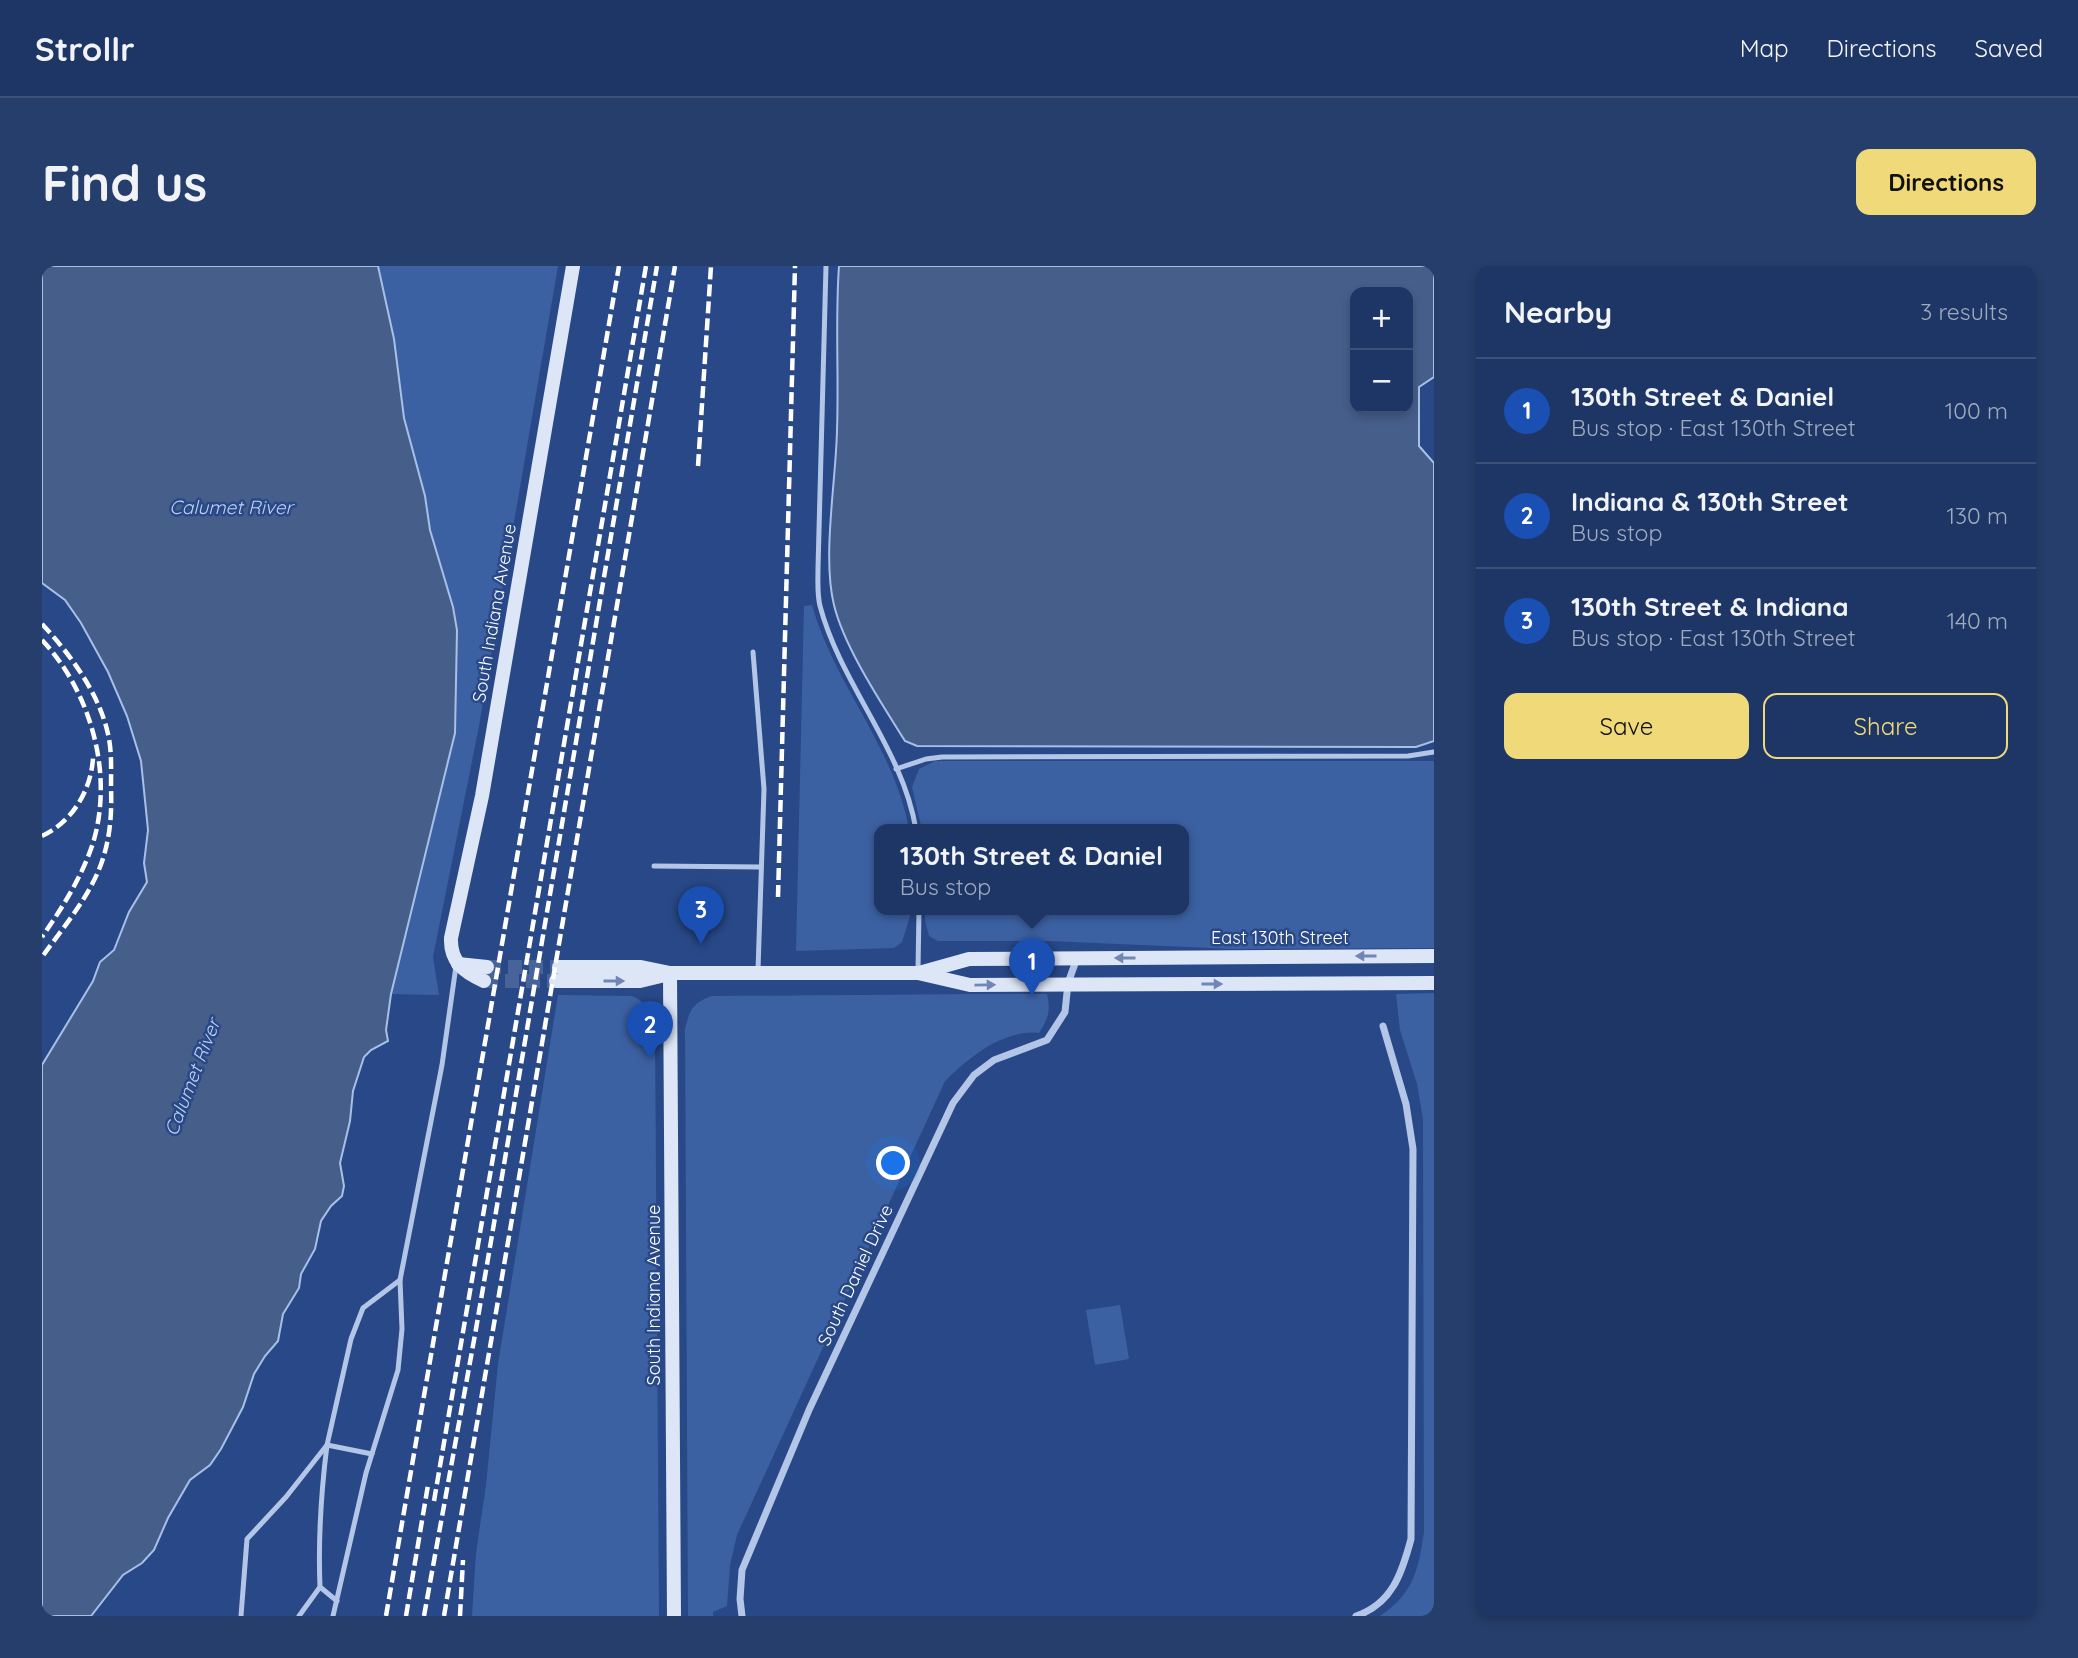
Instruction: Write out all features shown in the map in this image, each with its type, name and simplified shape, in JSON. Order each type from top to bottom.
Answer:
[{"type":"main road","name":"South Indiana Avenue","points":[[457,963],[450,948],[450,938],[482,796],[573,266]]},
{"type":"main road","name":"East 130th Street","points":[[918,973],[969,958],[1434,956]]},
{"type":"main road","points":[[457,963],[467,974],[486,974]]},
{"type":"main road","name":"East 130th Street","points":[[557,974],[640,981],[670,974],[918,973],[970,985],[1434,983]]},
{"type":"main road","name":"South Indiana Avenue","points":[[670,974],[674,1616]]},
{"type":"street","name":"South Daniel Drive","points":[[742,1616],[741,1570],[809,1410],[953,1103],[974,1075],[994,1060],[1047,1040],[1065,1012],[1068,983],[1077,958]]},
{"type":"street","points":[[1356,1616],[1368,1612],[1387,1598],[1402,1572],[1411,1539],[1413,1181],[1410,1122],[1383,1026]]},
{"type":"lane","points":[[826,266],[819,604],[847,673],[909,797],[915,824]]},
{"type":"lane","points":[[752,652],[764,789],[758,974]]},
{"type":"lane","points":[[896,769],[926,759],[942,757],[1408,756],[1434,752]]},
{"type":"lane","points":[[654,866],[761,867]]},
{"type":"lane","points":[[918,973],[919,915]]},
{"type":"lane","points":[[333,1616],[372,1454],[398,1370],[402,1329],[400,1280],[442,1065],[457,963]]},
{"type":"lane","points":[[299,1616],[320,1587],[320,1495],[327,1445],[351,1339],[363,1308],[400,1280]]},
{"type":"lane","points":[[327,1445],[372,1454]]},
{"type":"lane","points":[[241,1616],[247,1539],[286,1497],[327,1445]]},
{"type":"lane","points":[[320,1587],[337,1601]]},
{"type":"shaded area","points":[[378,266],[558,266],[479,726],[433,957],[439,995],[391,994],[455,733],[457,630],[404,418],[394,339]]},
{"type":"shaded area","points":[[812,605],[834,662],[878,744],[902,800],[908,824],[874,824],[874,915],[910,915],[902,942],[894,948],[796,951],[804,606]]},
{"type":"shaded area","points":[[935,761],[1434,761],[1434,948],[1233,949],[1049,941],[938,941],[929,936],[925,915],[1189,915],[1189,824],[921,824],[912,787],[919,769]]},
{"type":"shaded area","points":[[1434,993],[1434,1616],[1380,1616],[1400,1599],[1412,1580],[1424,1532],[1423,1119],[1417,1084],[1400,1030],[1396,994]]},
{"type":"shaded area","points":[[1047,994],[1049,1010],[1039,1033],[1013,1035],[988,1046],[945,1081],[737,1535],[730,1565],[727,1606],[713,1612],[713,1616],[688,1616],[685,1029],[690,1012],[700,1001],[712,996]]},
{"type":"shaded area","points":[[558,995],[632,996],[648,1009],[655,1030],[659,1616],[472,1616],[476,1553],[498,1364]]},
{"type":"shaded area","points":[[1120,1305],[1129,1359],[1095,1365],[1086,1310]]},
{"type":"water","name":"Calumet River","points":[[42,266],[378,266],[394,339],[404,418],[457,630],[455,733],[391,994],[386,1030],[388,1041],[364,1057],[353,1091],[350,1121],[340,1163],[344,1186],[342,1196],[321,1221],[315,1249],[301,1274],[299,1288],[283,1314],[278,1341],[254,1374],[243,1407],[221,1449],[210,1465],[190,1480],[168,1518],[154,1550],[142,1563],[123,1575],[91,1616],[42,1616],[42,1065],[93,981],[100,962],[114,950],[129,912],[147,882],[144,863],[148,830],[141,761],[127,716],[108,672],[81,623],[65,600],[42,583]]},
{"type":"water","points":[[839,266],[1434,266],[1434,377],[1419,387],[1419,446],[1434,463],[1434,741],[1416,747],[917,746],[905,741],[846,639],[834,605],[829,542],[836,450]]},
{"type":"tunnel","points":[[487,967],[559,967]]},
{"type":"tunnel","points":[[484,981],[556,981]]},
{"type":"railway","points":[[386,1616],[619,266]]},
{"type":"railway","points":[[434,1501],[646,266]]},
{"type":"railway","points":[[424,1616],[476,1329],[657,266]]},
{"type":"railway","points":[[444,1616],[675,266]]},
{"type":"railway","points":[[698,466],[711,266]]},
{"type":"railway","points":[[778,897],[795,266]]},
{"type":"railway","points":[[42,624],[73,661],[91,689],[104,719],[111,761],[111,818],[100,867],[81,903],[42,957]]},
{"type":"railway","points":[[42,640],[74,684],[85,709],[94,735],[101,789],[99,817],[88,856],[71,892],[42,937]]},
{"type":"railway","points":[[42,836],[62,823],[78,804],[88,782],[93,758]]},
{"type":"railway","points":[[406,1616],[428,1485]]},
{"type":"railway","points":[[460,1616],[463,1560]]},
{"type":"place","name":"130th Street & Indiana","points":[[701,944]]},
{"type":"place","name":"130th Street & Daniel","points":[[1032,996]]},
{"type":"place","name":"Indiana & 130th Street","points":[[650,1059]]}]
